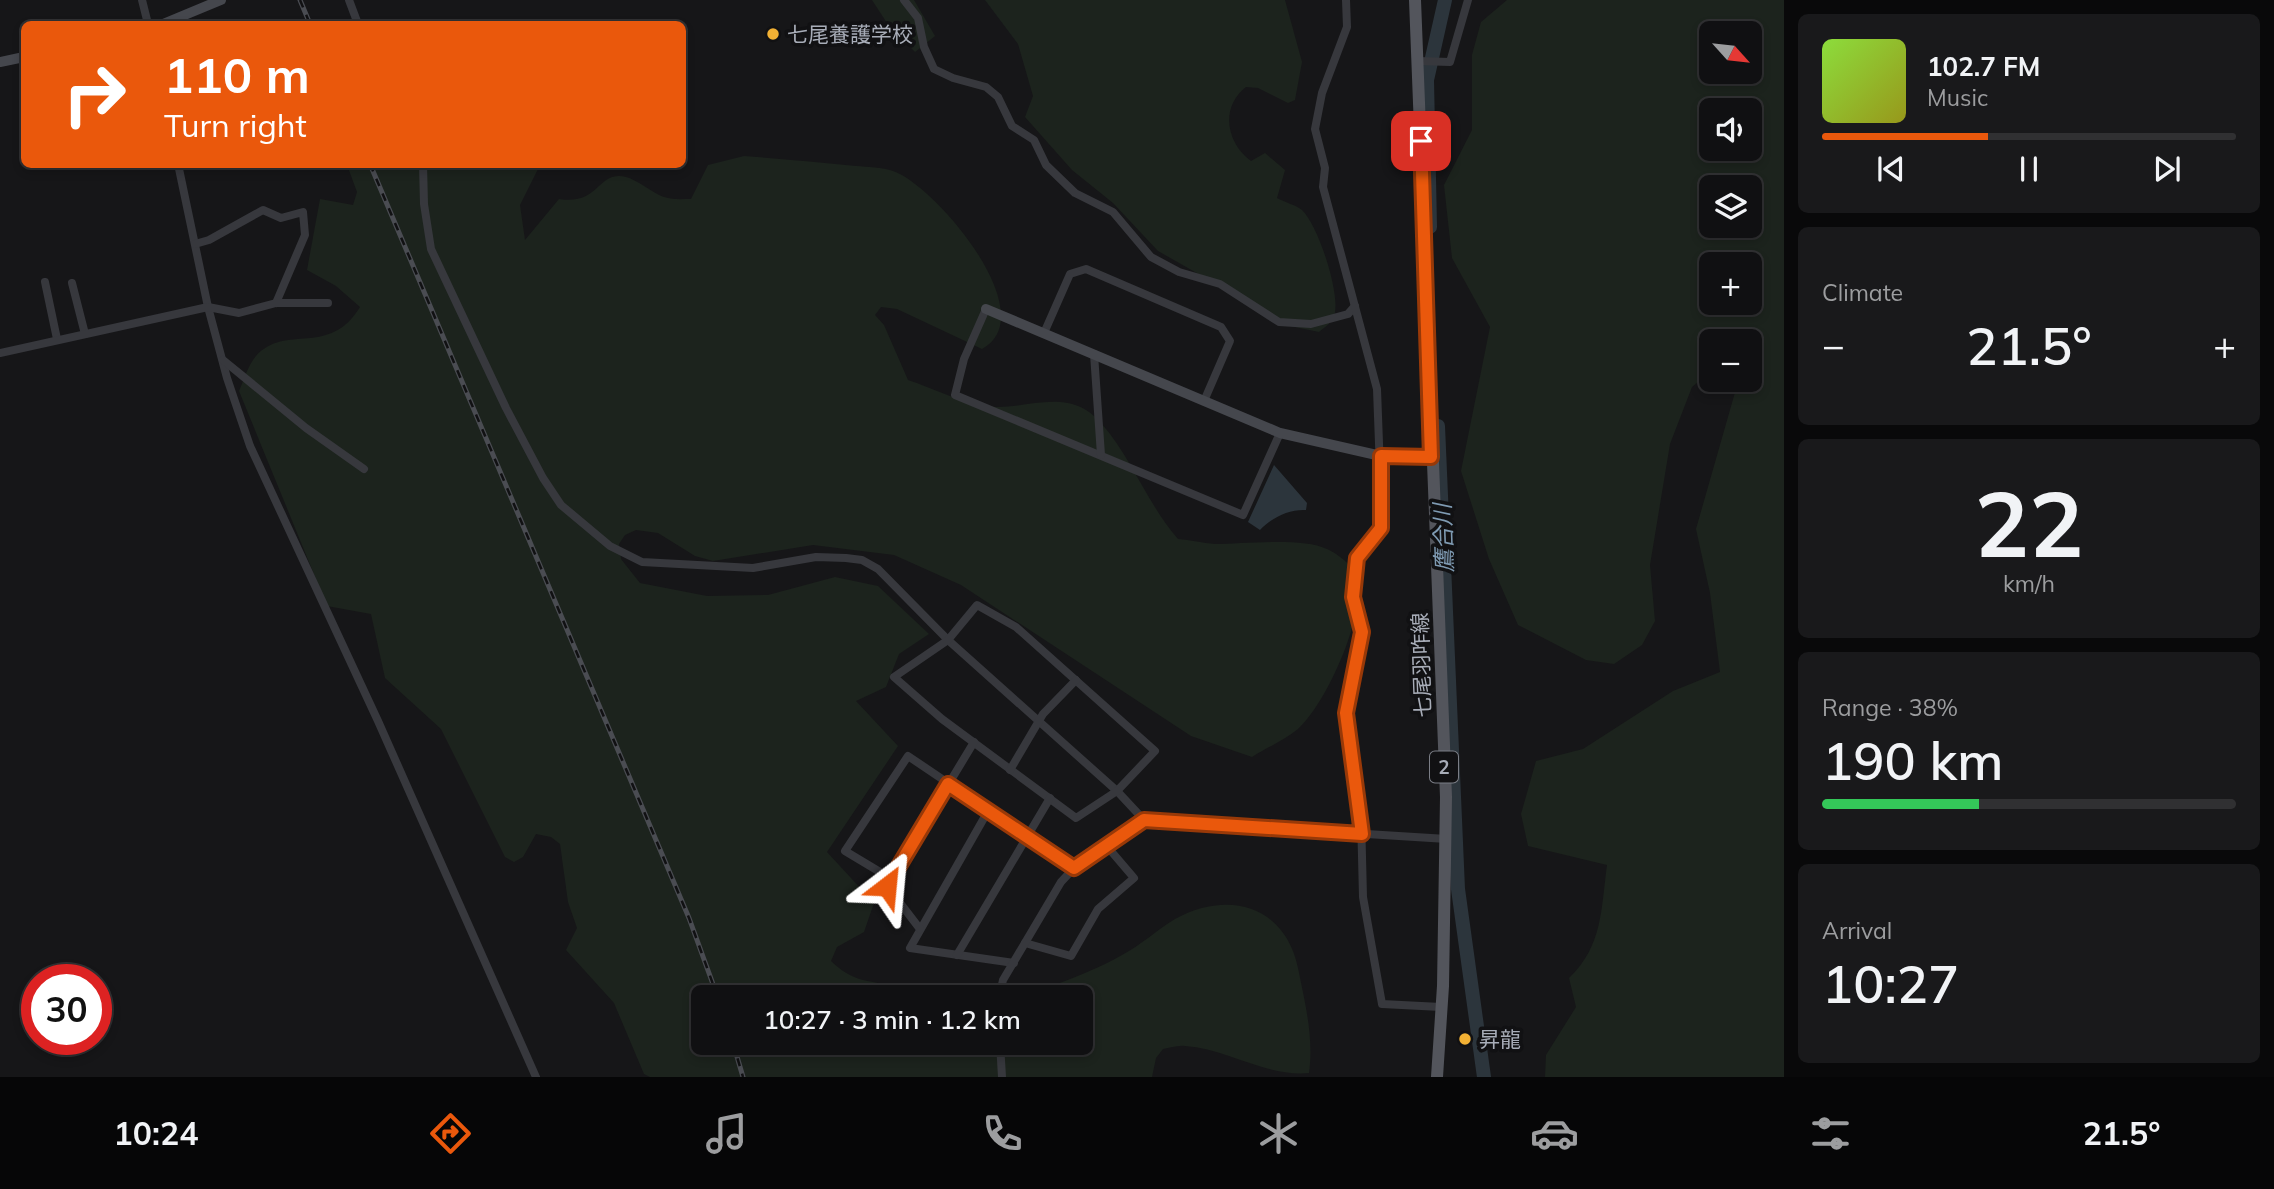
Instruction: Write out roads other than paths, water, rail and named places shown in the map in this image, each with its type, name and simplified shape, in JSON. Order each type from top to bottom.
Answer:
[{"type":"main road","name":"七尾羽咋線","points":[[1415,0],[1447,839],[1437,1077]]},
{"type":"street","points":[[142,0],[147,21]]},
{"type":"street","points":[[179,21],[221,0]]},
{"type":"street","points":[[349,0],[357,21]]},
{"type":"street","points":[[904,0],[918,19],[924,47],[934,69],[953,78],[986,87],[998,97],[1012,126],[1034,140],[1046,165],[1075,193],[1113,212],[1151,257],[1180,272],[1231,290],[1279,322],[1311,324],[1348,314],[1355,306]]},
{"type":"street","points":[[1346,0],[1347,27],[1322,93],[1315,129],[1325,168],[1323,187],[1377,389],[1381,528],[1357,558],[1353,597],[1362,632],[1346,713],[1362,834],[1362,885],[1382,1004],[1441,1007]]},
{"type":"street","points":[[1418,61],[1450,62],[1468,0]]},
{"type":"street","points":[[0,62],[21,58]]},
{"type":"street","points":[[179,168],[208,307],[250,446],[378,721],[536,1077]]},
{"type":"street","points":[[423,168],[424,204],[431,249],[506,408],[543,478],[561,505],[610,546],[642,562],[735,568],[816,557],[862,560],[878,569],[948,640],[1117,791],[1144,820]]},
{"type":"street","points":[[195,244],[209,240],[263,210],[281,218],[303,212],[305,235],[276,303]]},
{"type":"street","points":[[1044,334],[1070,274],[1086,269],[1222,327],[1230,341],[1204,401]]},
{"type":"street","points":[[45,282],[57,339]]},
{"type":"street","points":[[72,283],[85,334]]},
{"type":"street","points":[[0,353],[208,307],[239,313],[276,303],[328,303]]},
{"type":"street","points":[[1280,433],[1244,515],[955,395],[964,359],[986,309],[1280,433],[1381,456],[1431,457]]},
{"type":"street","points":[[1094,354],[1101,455]]},
{"type":"street","points":[[223,360],[306,428],[364,469]]},
{"type":"street","points":[[978,605],[1016,627],[1155,751],[1117,791],[1076,818],[1010,770],[894,677],[948,640],[978,605]]},
{"type":"street","points":[[1010,770],[1039,721],[1076,680]]},
{"type":"street","points":[[920,929],[887,890],[890,878],[974,742]]},
{"type":"street","points":[[890,878],[845,851],[908,756],[1074,868]]},
{"type":"street","points":[[957,955],[1050,798]]},
{"type":"street","points":[[988,811],[910,948],[1014,963]]},
{"type":"street","points":[[1002,985],[1061,882],[1105,844],[1144,820],[1447,839]]},
{"type":"street","points":[[1026,943],[1071,956],[1098,909],[1134,878],[1105,844]]},
{"type":"street","points":[[1001,1055],[1002,1077]]},
{"type":"waterway","name":"鷹合川","points":[[1430,227],[1427,80],[1445,0]]},
{"type":"waterway","name":"鷹合川","points":[[1438,426],[1458,889],[1484,1077]]},
{"type":"railway","points":[[300,0],[309,21]]},
{"type":"railway","points":[[372,168],[689,918],[713,985]]},
{"type":"railway","points":[[737,1055],[743,1077]]},
{"type":"place","name":"七尾養護学校","points":[[773,34]]},
{"type":"place","name":"昇龍","points":[[1465,1039]]}]
